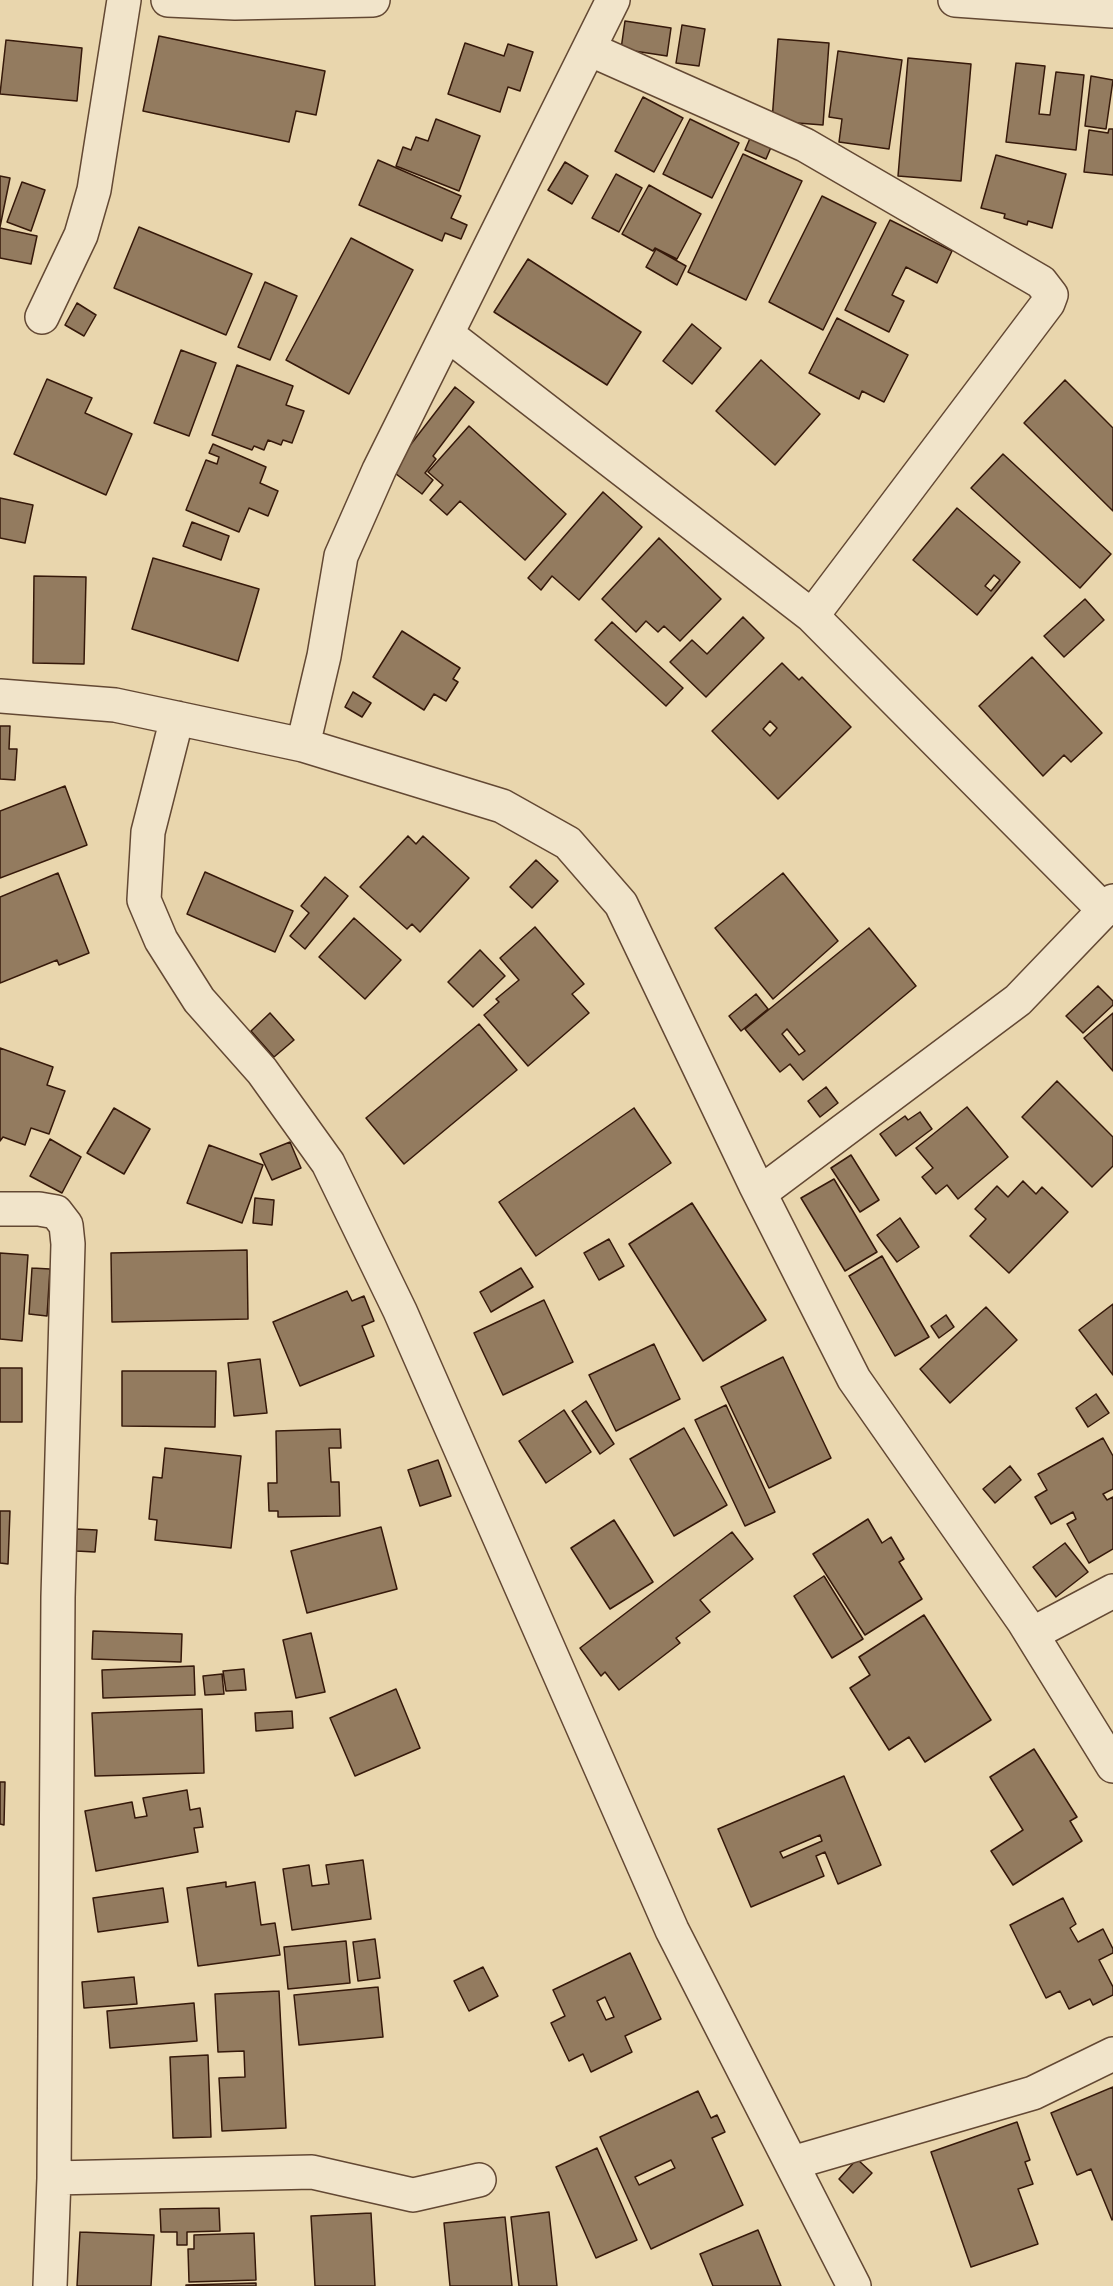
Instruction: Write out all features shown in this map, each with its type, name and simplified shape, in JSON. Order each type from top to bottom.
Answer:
[{"type":"street","points":[[42,317],[81,236],[94,190],[124,0]]},
{"type":"street","points":[[168,0],[235,3],[373,0]]},
{"type":"street","points":[[303,745],[324,656],[340,556],[379,470],[613,0]]},
{"type":"street","points":[[955,0],[1113,11]]},
{"type":"street","points":[[589,48],[805,145],[1041,282],[1051,295],[1048,303],[812,616]]},
{"type":"street","points":[[447,334],[812,616],[1108,905],[1018,1000],[760,1193]]},
{"type":"street","points":[[0,696],[115,705],[303,745],[502,806],[568,843],[621,904],[760,1193],[855,1379],[1032,1634],[1113,1766]]},
{"type":"street","points":[[177,718],[148,832],[144,900],[161,940],[199,1000],[262,1071],[321,1149],[400,1311],[672,1930],[854,2286]]},
{"type":"street","points":[[0,1209],[39,1209],[56,1212],[66,1225],[68,1244],[58,1597],[54,2178],[50,2286]]},
{"type":"street","points":[[1032,1634],[1113,1592]]},
{"type":"street","points":[[792,2163],[1033,2093],[1113,2054]]},
{"type":"street","points":[[54,2178],[312,2172],[413,2195],[480,2180]]},
{"type":"building","points":[[625,21],[671,28],[667,56],[621,49]]},
{"type":"building","points":[[682,25],[705,29],[699,66],[676,63]]},
{"type":"building","points":[[159,36],[325,71],[316,115],[296,111],[289,142],[143,111]]},
{"type":"building","points":[[778,39],[829,43],[823,125],[772,121]]},
{"type":"building","points":[[6,40],[82,48],[77,101],[0,94]]},
{"type":"building","points":[[465,43],[504,56],[508,44],[533,52],[520,91],[508,87],[500,112],[448,94]]},
{"type":"building","points":[[838,51],[902,60],[889,149],[839,142],[842,119],[829,117]]},
{"type":"building","points":[[908,58],[971,64],[961,181],[898,176]]},
{"type":"building","points":[[1016,63],[1045,66],[1039,114],[1050,115],[1056,72],[1084,75],[1076,150],[1006,142]]},
{"type":"building","points":[[1091,76],[1113,80],[1106,129],[1085,126]]},
{"type":"building","points":[[643,97],[683,118],[654,172],[615,151]]},
{"type":"building","points":[[436,119],[480,136],[459,191],[396,166],[403,147],[411,150],[416,137],[428,141]]},
{"type":"building","points":[[690,119],[739,143],[712,198],[663,174]]},
{"type":"building","points":[[1109,129],[1113,129],[1113,175],[1084,172],[1089,130],[1108,133]]},
{"type":"building","points":[[751,136],[772,145],[766,159],[745,150]]},
{"type":"building","points":[[743,154],[802,181],[746,300],[688,272]]},
{"type":"building","points":[[996,155],[1066,174],[1052,228],[1028,221],[1027,225],[1004,218],[1005,214],[981,208]]},
{"type":"building","points":[[378,160],[461,196],[451,218],[467,225],[461,239],[445,233],[442,241],[359,205]]},
{"type":"building","points":[[565,162],[588,176],[572,204],[548,190]]},
{"type":"building","points":[[616,174],[642,188],[619,232],[592,218]]},
{"type":"building","points":[[0,176],[10,178],[0,227]]},
{"type":"building","points":[[22,182],[45,190],[31,231],[7,222]]},
{"type":"building","points":[[649,185],[701,214],[677,259],[655,248],[653,251],[622,234]]},
{"type":"building","points":[[822,196],[876,223],[823,330],[769,302]]},
{"type":"building","points":[[890,220],[952,251],[937,283],[906,267],[892,295],[904,301],[889,332],[845,310]]},
{"type":"building","points":[[139,227],[252,274],[226,335],[114,288]]},
{"type":"building","points":[[0,228],[37,236],[31,264],[0,258]]},
{"type":"building","points":[[351,238],[413,270],[349,394],[286,360]]},
{"type":"building","points":[[656,249],[686,266],[677,285],[646,267]]},
{"type":"building","points":[[528,259],[641,332],[607,385],[494,312]]},
{"type":"building","points":[[265,282],[297,296],[270,360],[238,347]]},
{"type":"building","points":[[77,303],[96,315],[84,336],[65,325]]},
{"type":"building","points":[[837,318],[908,355],[884,402],[862,391],[859,399],[809,373]]},
{"type":"building","points":[[692,324],[721,348],[692,384],[663,361]]},
{"type":"building","points":[[181,350],[216,363],[189,436],[154,423]]},
{"type":"building","points":[[761,360],[820,414],[775,465],[716,411]]},
{"type":"building","points":[[237,365],[293,386],[286,405],[304,411],[292,443],[283,440],[281,445],[268,440],[264,450],[254,446],[252,450],[212,435]]},
{"type":"building","points":[[47,379],[92,398],[85,413],[132,434],[106,495],[14,454]]},
{"type":"building","points":[[1065,380],[1113,428],[1113,511],[1024,423]]},
{"type":"building","points":[[455,387],[474,402],[433,456],[436,459],[425,473],[433,480],[422,494],[391,470]]},
{"type":"building","points":[[469,426],[566,514],[525,560],[460,501],[447,515],[430,500],[443,485],[428,472]]},
{"type":"building","points":[[213,444],[266,467],[260,483],[278,491],[268,516],[249,508],[239,532],[186,510],[206,460],[217,464],[219,457],[209,453]]},
{"type":"building","points":[[1003,454],[1111,554],[1080,588],[971,488]]},
{"type":"building","points":[[603,492],[642,527],[579,600],[552,576],[541,590],[528,578]]},
{"type":"building","points":[[0,498],[33,505],[25,543],[0,538]]},
{"type":"building","points":[[957,508],[1020,562],[977,615],[913,560]],"holes":[[[994,575],[1000,580],[991,591],[985,586]]]},
{"type":"building","points":[[192,522],[229,536],[221,560],[183,546]]},
{"type":"building","points":[[659,538],[721,599],[680,641],[664,626],[658,632],[646,621],[636,632],[602,599]]},
{"type":"building","points":[[153,558],[259,589],[238,661],[132,629]]},
{"type":"building","points":[[34,576],[86,577],[84,664],[33,663]]},
{"type":"building","points":[[1085,599],[1104,620],[1064,657],[1044,636]]},
{"type":"building","points":[[743,617],[764,638],[706,697],[670,662],[692,640],[707,654]]},
{"type":"building","points":[[612,622],[683,688],[666,706],[595,640]]},
{"type":"building","points":[[402,631],[460,668],[453,679],[458,682],[446,701],[434,694],[424,710],[373,677]]},
{"type":"building","points":[[1032,657],[1102,733],[1071,762],[1064,755],[1043,776],[979,706]]},
{"type":"building","points":[[782,663],[799,680],[802,677],[851,727],[778,799],[712,731]],"holes":[[[770,721],[777,728],[770,736],[763,729]]]},
{"type":"building","points":[[353,692],[371,703],[362,717],[345,707]]},
{"type":"building","points":[[0,726],[10,726],[9,749],[17,749],[15,780],[0,779]]},
{"type":"building","points":[[65,786],[87,845],[0,878],[0,811]]},
{"type":"building","points":[[408,836],[416,844],[423,836],[469,878],[420,932],[412,924],[407,929],[360,887]]},
{"type":"building","points":[[536,860],[558,881],[532,908],[510,887]]},
{"type":"building","points":[[205,872],[293,911],[275,952],[187,914]]},
{"type":"building","points":[[58,873],[89,953],[59,965],[57,960],[0,983],[0,897]]},
{"type":"building","points":[[783,873],[838,941],[773,999],[715,928]]},
{"type":"building","points":[[325,877],[348,896],[305,949],[290,936],[309,913],[301,906]]},
{"type":"building","points":[[354,918],[401,960],[365,999],[319,957]]},
{"type":"building","points":[[535,927],[584,984],[572,994],[589,1013],[528,1066],[484,1015],[499,1002],[496,999],[519,980],[500,958]]},
{"type":"building","points":[[869,928],[916,986],[803,1080],[790,1064],[780,1072],[745,1029]],"holes":[[[787,1029],[805,1051],[799,1055],[782,1034]]]},
{"type":"building","points":[[480,950],[505,976],[473,1007],[448,982]]},
{"type":"building","points":[[1098,986],[1113,1001],[1113,1005],[1083,1033],[1066,1016]]},
{"type":"building","points":[[756,994],[768,1009],[741,1031],[729,1016]]},
{"type":"building","points":[[270,1013],[294,1040],[274,1057],[251,1031]]},
{"type":"building","points":[[1113,1013],[1113,1071],[1084,1038]]},
{"type":"building","points":[[479,1024],[517,1070],[404,1164],[366,1118]]},
{"type":"building","points":[[0,1048],[53,1067],[47,1085],[65,1091],[49,1134],[31,1128],[25,1145],[3,1137],[0,1141]]},
{"type":"building","points":[[1057,1081],[1113,1137],[1113,1166],[1092,1187],[1022,1117]]},
{"type":"building","points":[[826,1087],[838,1103],[820,1117],[808,1101]]},
{"type":"building","points":[[967,1107],[1008,1157],[958,1199],[947,1185],[936,1194],[922,1177],[933,1168],[916,1148]]},
{"type":"building","points":[[114,1108],[150,1129],[124,1174],[87,1153]]},
{"type":"building","points":[[634,1108],[671,1163],[536,1256],[499,1202]]},
{"type":"building","points":[[920,1112],[932,1129],[896,1156],[880,1134],[905,1116],[908,1120]]},
{"type":"building","points":[[50,1139],[81,1157],[62,1193],[30,1176]]},
{"type":"building","points":[[290,1142],[301,1168],[272,1180],[260,1154]]},
{"type":"building","points":[[209,1145],[263,1165],[242,1223],[187,1203]]},
{"type":"building","points":[[851,1155],[879,1200],[860,1212],[831,1168]]},
{"type":"building","points":[[834,1179],[877,1252],[845,1271],[801,1198]]},
{"type":"building","points":[[1023,1181],[1036,1194],[1042,1187],[1068,1212],[1009,1273],[970,1236],[986,1219],[975,1209],[997,1186],[1008,1197]]},
{"type":"building","points":[[255,1198],[274,1200],[272,1225],[253,1223]]},
{"type":"building","points":[[692,1203],[766,1320],[703,1361],[629,1244]]},
{"type":"building","points":[[900,1218],[919,1247],[897,1262],[877,1235]]},
{"type":"building","points":[[609,1239],[624,1266],[599,1280],[584,1253]]},
{"type":"building","points":[[247,1250],[248,1319],[112,1322],[111,1253]]},
{"type":"building","points":[[0,1253],[28,1255],[22,1341],[0,1339]]},
{"type":"building","points":[[882,1256],[929,1337],[895,1356],[849,1276]]},
{"type":"building","points":[[32,1268],[50,1269],[47,1316],[29,1314]]},
{"type":"building","points":[[521,1268],[533,1287],[491,1312],[480,1292]]},
{"type":"building","points":[[347,1291],[352,1301],[364,1296],[374,1321],[362,1326],[374,1356],[300,1386],[273,1322]]},
{"type":"building","points":[[544,1300],[573,1362],[503,1395],[474,1333]]},
{"type":"building","points":[[1113,1304],[1113,1375],[1079,1330]]},
{"type":"building","points":[[986,1307],[1017,1340],[950,1403],[920,1369]]},
{"type":"building","points":[[946,1315],[954,1327],[939,1338],[931,1326]]},
{"type":"building","points":[[654,1344],[680,1399],[616,1431],[589,1375]]},
{"type":"building","points":[[783,1357],[831,1458],[769,1488],[721,1387]]},
{"type":"building","points":[[260,1359],[267,1413],[234,1416],[228,1363]]},
{"type":"building","points":[[0,1368],[22,1368],[22,1422],[0,1422]]},
{"type":"building","points":[[122,1371],[216,1371],[215,1427],[122,1426]]},
{"type":"building","points":[[1096,1394],[1109,1413],[1088,1427],[1076,1408]]},
{"type":"building","points":[[586,1401],[614,1444],[600,1454],[572,1411]]},
{"type":"building","points":[[726,1405],[775,1512],[745,1526],[695,1420]]},
{"type":"building","points":[[564,1410],[591,1452],[546,1483],[519,1441]]},
{"type":"building","points":[[684,1428],[727,1505],[674,1536],[630,1459]]},
{"type":"building","points":[[340,1429],[341,1448],[329,1448],[331,1482],[339,1482],[340,1516],[278,1517],[278,1511],[269,1511],[268,1483],[277,1483],[276,1431]]},
{"type":"building","points":[[1103,1438],[1113,1456],[1113,1489],[1103,1494],[1107,1500],[1113,1497],[1113,1549],[1089,1563],[1067,1524],[1076,1519],[1073,1512],[1051,1524],[1035,1497],[1047,1490],[1038,1474]]},
{"type":"building","points":[[165,1448],[241,1456],[231,1548],[155,1540],[157,1520],[149,1519],[153,1477],[162,1478]]},
{"type":"building","points":[[438,1460],[451,1496],[420,1506],[408,1470]]},
{"type":"building","points":[[1010,1466],[1021,1480],[995,1503],[983,1489]]},
{"type":"building","points":[[0,1511],[10,1511],[8,1564],[0,1563]]},
{"type":"building","points":[[868,1519],[882,1543],[891,1537],[904,1559],[899,1562],[922,1599],[865,1635],[813,1554]]},
{"type":"building","points":[[614,1520],[653,1582],[610,1609],[571,1548]]},
{"type":"building","points":[[381,1527],[397,1589],[307,1613],[291,1551]]},
{"type":"building","points":[[77,1529],[97,1530],[95,1552],[76,1551]]},
{"type":"building","points":[[732,1532],[753,1559],[700,1600],[710,1612],[676,1638],[680,1643],[619,1690],[605,1672],[601,1676],[580,1648]]},
{"type":"building","points":[[1065,1543],[1088,1572],[1056,1597],[1033,1567]]},
{"type":"building","points":[[824,1576],[863,1639],[832,1658],[794,1596]]},
{"type":"building","points":[[924,1615],[991,1720],[925,1762],[909,1737],[889,1750],[850,1688],[870,1675],[859,1657]]},
{"type":"building","points":[[93,1631],[182,1634],[181,1662],[92,1659]]},
{"type":"building","points":[[311,1633],[325,1692],[296,1698],[283,1640]]},
{"type":"building","points":[[194,1666],[195,1695],[103,1698],[102,1670]]},
{"type":"building","points":[[244,1669],[246,1690],[226,1691],[223,1671]]},
{"type":"building","points":[[222,1674],[224,1694],[205,1695],[203,1676]]},
{"type":"building","points":[[396,1689],[420,1748],[355,1776],[330,1718]]},
{"type":"building","points":[[202,1709],[204,1773],[95,1776],[92,1713]]},
{"type":"building","points":[[292,1711],[293,1728],[256,1731],[255,1713]]},
{"type":"building","points":[[1034,1749],[1077,1817],[1070,1821],[1082,1841],[1013,1885],[991,1851],[1023,1830],[990,1777]]},
{"type":"building","points":[[844,1776],[881,1865],[838,1884],[825,1852],[816,1856],[824,1876],[751,1907],[718,1829]],"holes":[[[820,1835],[822,1841],[783,1858],[780,1852]]]},
{"type":"building","points":[[0,1782],[5,1782],[4,1825],[0,1824]]},
{"type":"building","points":[[187,1790],[190,1810],[200,1808],[203,1827],[194,1828],[198,1852],[96,1871],[85,1811],[132,1802],[135,1818],[147,1816],[143,1798]]},
{"type":"building","points":[[363,1860],[371,1919],[292,1930],[283,1869],[309,1865],[312,1886],[329,1884],[326,1865]]},
{"type":"building","points":[[226,1882],[226,1887],[255,1882],[261,1925],[275,1923],[280,1955],[198,1966],[187,1888]]},
{"type":"building","points":[[163,1888],[168,1922],[98,1932],[93,1898]]},
{"type":"building","points":[[1063,1898],[1076,1924],[1070,1928],[1078,1942],[1103,1929],[1113,1949],[1113,1953],[1099,1960],[1113,1987],[1113,1995],[1093,2005],[1090,1999],[1069,2009],[1060,1991],[1046,1998],[1010,1925]]},
{"type":"building","points":[[375,1939],[380,1978],[358,1981],[353,1942]]},
{"type":"building","points":[[346,1941],[350,1983],[288,1989],[284,1947]]},
{"type":"building","points":[[630,1953],[661,2019],[625,2036],[632,2052],[591,2072],[583,2054],[569,2061],[551,2023],[565,2016],[553,1990]],"holes":[[[605,1997],[614,2017],[606,2020],[597,2001]]]},
{"type":"building","points":[[483,1967],[498,1996],[469,2011],[454,1981]]},
{"type":"building","points":[[134,1977],[137,2004],[84,2008],[82,1982]]},
{"type":"building","points":[[378,1987],[383,2037],[299,2045],[294,1995]]},
{"type":"building","points":[[279,1991],[286,2128],[222,2131],[219,2078],[245,2077],[244,2051],[218,2052],[215,1994]]},
{"type":"building","points":[[194,2003],[197,2041],[110,2048],[107,2011]]},
{"type":"building","points":[[208,2055],[211,2137],[173,2138],[170,2057]]},
{"type":"building","points":[[1113,2087],[1112,2220],[1091,2169],[1077,2175],[1051,2113]]},
{"type":"building","points":[[698,2091],[711,2118],[717,2115],[725,2132],[712,2138],[743,2205],[651,2249],[600,2137]],"holes":[[[671,2160],[675,2168],[639,2185],[635,2177]]]},
{"type":"building","points":[[1017,2122],[1030,2160],[1025,2162],[1033,2184],[1018,2189],[1038,2244],[971,2267],[931,2152]]},
{"type":"building","points":[[597,2148],[637,2240],[596,2258],[556,2167]]},
{"type":"building","points":[[857,2159],[872,2173],[853,2193],[839,2179]]},
{"type":"building","points":[[219,2208],[220,2231],[187,2232],[187,2245],[177,2245],[177,2232],[161,2232],[160,2209]]},
{"type":"building","points":[[549,2212],[557,2286],[519,2286],[511,2217]]},
{"type":"building","points":[[371,2213],[375,2286],[315,2286],[311,2216]]},
{"type":"building","points":[[505,2217],[512,2286],[450,2286],[444,2223]]},
{"type":"building","points":[[758,2230],[781,2286],[713,2286],[700,2254]]},
{"type":"building","points":[[80,2232],[154,2235],[151,2286],[77,2286]]},
{"type":"building","points":[[254,2233],[256,2280],[189,2282],[188,2249],[194,2249],[194,2235]]},
{"type":"building","points":[[256,2283],[256,2286],[186,2286],[186,2285]]}]
